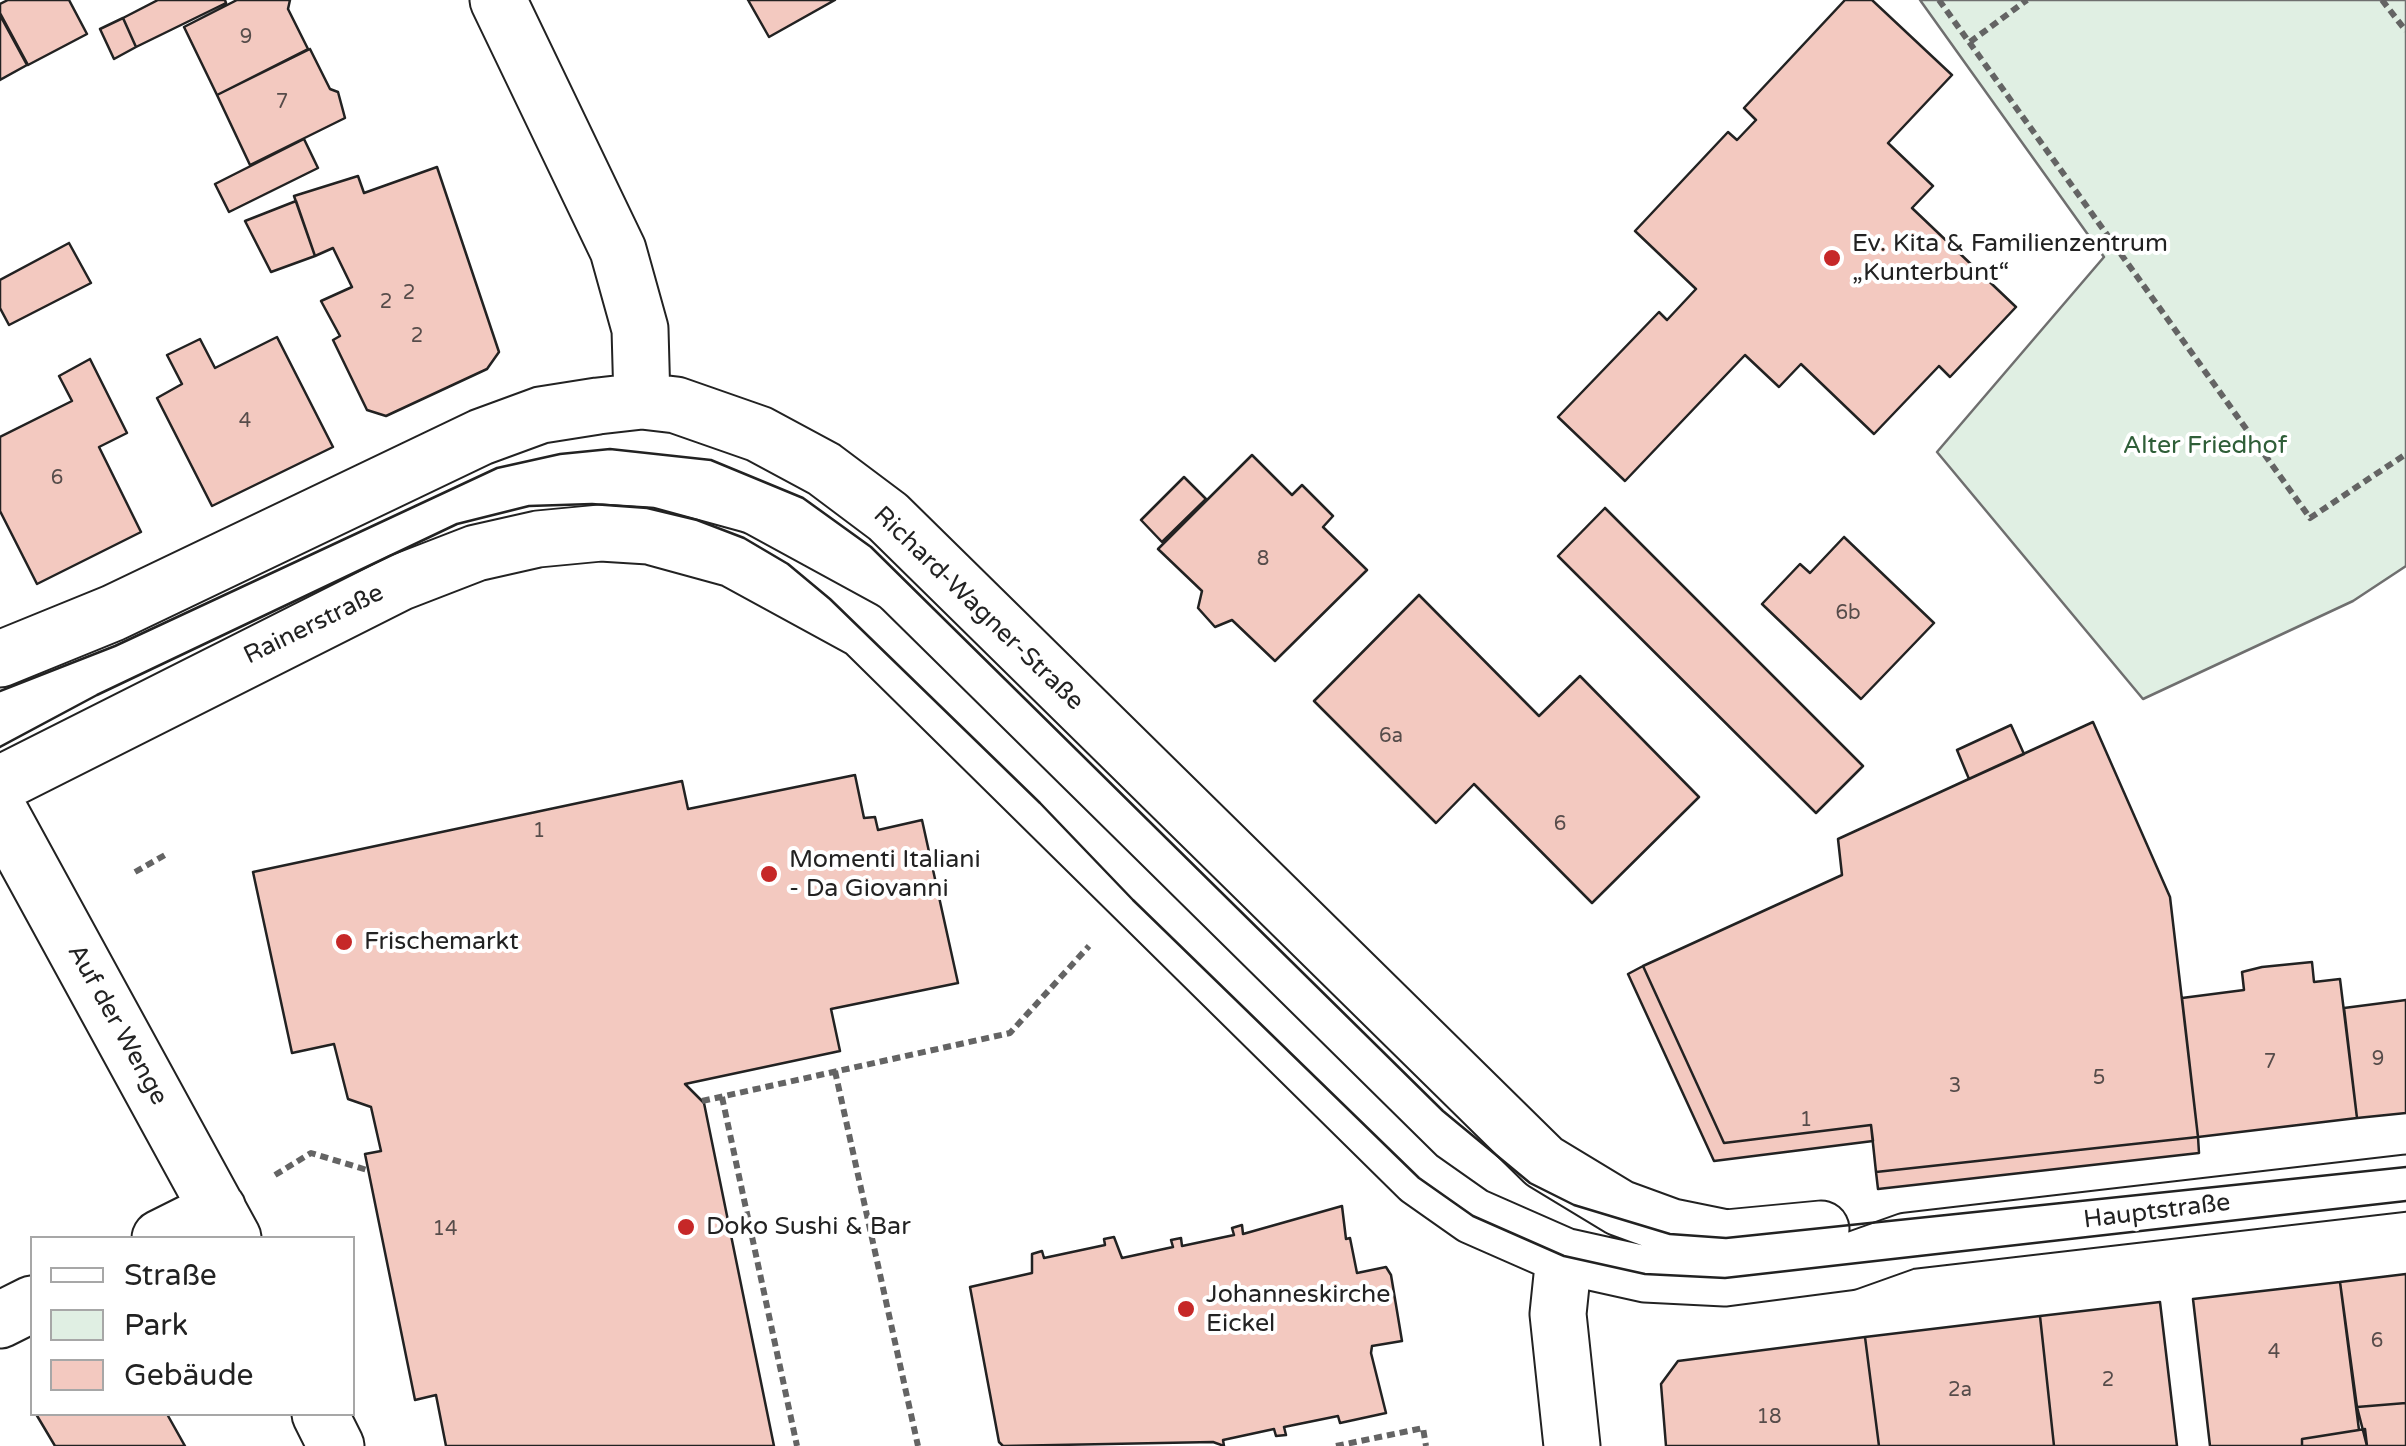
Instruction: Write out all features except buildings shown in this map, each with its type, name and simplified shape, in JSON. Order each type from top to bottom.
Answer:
[{"type":"street","points":[[0,660],[113,614],[481,436],[541,416],[642,401],[640,329],[618,250],[498,0]]},
{"type":"street","name":"Richard-Wagner-Straße","points":[[642,401],[676,405],[760,434],[824,470],[888,517],[1511,1135],[1580,1188]]},
{"type":"street","name":"Rainerstraße","points":[[0,784],[366,600],[476,553],[538,539],[601,532],[649,536],[733,559],[862,630],[1419,1178],[1473,1216],[1564,1256]]},
{"type":"street","name":"Auf der Wenge","points":[[0,812],[225,1224]]},
{"type":"street","name":"Hauptstraße","points":[[1564,1256],[1645,1274],[1725,1278],[1848,1262],[1908,1240],[2406,1183]]},
{"type":"street","name":"Hauptstraße","points":[[1580,1188],[1672,1227],[1726,1238],[1836,1228],[1908,1240]]},
{"type":"street","points":[[169,1236],[225,1224]]},
{"type":"street","points":[[1564,1256],[1558,1314],[1572,1446]]},
{"type":"street","points":[[0,1320],[30,1305]]},
{"type":"street","points":[[321,1416],[336,1446]]},
{"type":"path","points":[[1939,0],[2310,518],[2406,454]]},
{"type":"path","points":[[1970,42],[2027,0]]},
{"type":"path","points":[[2382,0],[2406,31]]},
{"type":"path","points":[[135,872],[165,856]]},
{"type":"path","points":[[702,1101],[1010,1034],[1101,934]]},
{"type":"path","points":[[835,1071],[918,1446]]},
{"type":"path","points":[[722,1097],[797,1446]]},
{"type":"path","points":[[225,1224],[311,1152],[367,1170]]},
{"type":"path","points":[[1336,1446],[1422,1428],[1426,1446]]},
{"type":"green space","name":"Alter Friedhof","points":[[1920,0],[2406,0],[2406,566],[2353,601],[2143,699],[1937,452],[2104,257]]},
{"type":"tram line","points":[[0,691],[115,646],[497,468],[560,454],[610,449],[711,460],[803,498],[871,547],[1443,1111],[1530,1183],[1574,1205],[1670,1234],[1726,1238],[2406,1167]]},
{"type":"tram line","points":[[0,747],[97,695],[457,524],[529,506],[592,504],[647,508],[697,520],[744,538],[788,564],[830,599],[1040,803],[1133,900],[1419,1178],[1473,1216],[1564,1256],[1645,1274],[1725,1278],[2406,1201]]},
{"type":"place","name":"Ev. Kita & Familienzentrum „Kunterbunt“","points":[[1832,258]]},
{"type":"place","name":"Momenti Italiani - Da Giovanni","points":[[769,874]]},
{"type":"place","name":"Frischemarkt","points":[[344,942]]},
{"type":"place","name":"Doko Sushi & Bar","points":[[686,1227]]},
{"type":"place","name":"Johanneskirche Eickel","points":[[1186,1309]]}]
